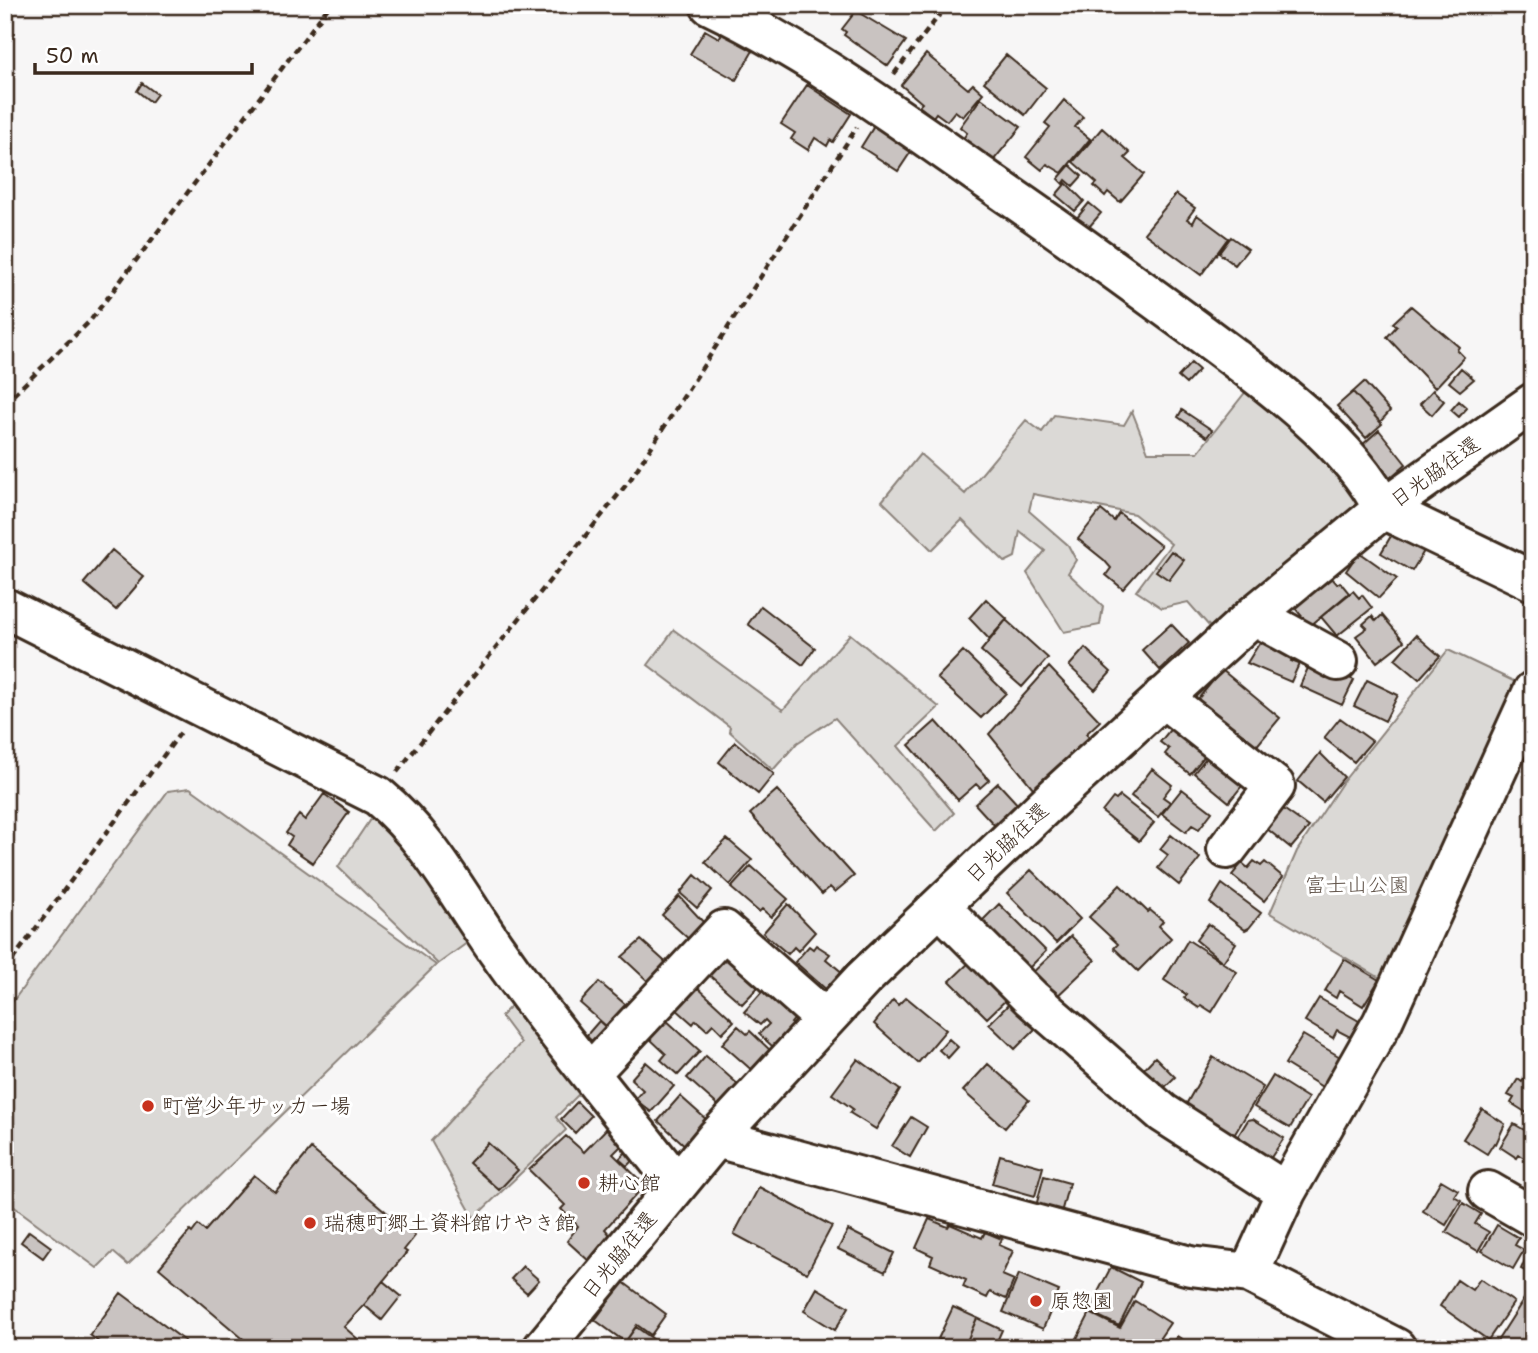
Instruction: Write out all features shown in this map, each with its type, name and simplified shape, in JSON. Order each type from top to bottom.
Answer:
[{"type":"street","points":[[710,5],[759,29],[873,102],[1090,251],[1272,386],[1337,449],[1376,494],[1383,509],[1533,580]]},
{"type":"street","name":"日光脇往還","points":[[543,1348],[716,1139],[863,979],[1162,697],[1254,615],[1383,509],[1533,403]]},
{"type":"street","points":[[5,608],[378,796],[407,820],[435,856],[497,951],[677,1184]]},
{"type":"street","points":[[1254,615],[1338,661]]},
{"type":"street","points":[[1249,1273],[1286,1192],[1382,1023],[1533,691]]},
{"type":"street","points":[[1162,697],[1280,779],[1227,849]]},
{"type":"street","points":[[940,907],[1031,998],[1163,1113],[1286,1192]]},
{"type":"street","points":[[590,1073],[723,930],[825,1020]]},
{"type":"street","points":[[716,1139],[1190,1266],[1249,1273],[1396,1348]]},
{"type":"street","points":[[1488,1191],[1533,1217]]},
{"type":"path","points":[[5,403],[90,321],[330,5]]},
{"type":"path","points":[[378,796],[630,480],[873,102],[947,5]]},
{"type":"path","points":[[5,970],[200,706]]},
{"type":"green space","points":[[1251,385],[1359,487],[1358,505],[1210,627],[1188,602],[1162,608],[1136,591],[1171,544],[1134,514],[1033,494],[1029,511],[1068,545],[1076,560],[1068,573],[1103,606],[1100,625],[1064,632],[1027,573],[1045,551],[1020,531],[1015,557],[1005,562],[962,520],[932,550],[882,501],[920,454],[965,494],[1026,420],[1042,432],[1054,415],[1124,425],[1132,411],[1148,452],[1198,452]]},
{"type":"green space","points":[[674,630],[783,710],[850,634],[939,707],[898,746],[954,813],[936,831],[835,718],[797,743],[773,770],[729,731],[730,727],[648,665]]},
{"type":"green space","name":"富士山公園","points":[[1448,650],[1524,686],[1387,982],[1270,913],[1297,851],[1342,783]]},
{"type":"green space","name":"町営少年サッカー場","points":[[190,788],[436,965],[128,1265],[113,1252],[97,1268],[5,1200],[5,1012],[168,791]]},
{"type":"green space","points":[[373,815],[409,843],[471,940],[438,964],[338,867]]},
{"type":"green space","points":[[513,1004],[585,1088],[556,1117],[566,1130],[474,1218],[431,1141],[521,1043],[501,1016]]},
{"type":"building","points":[[856,11],[906,41],[888,66],[844,35],[846,32],[842,29]]},
{"type":"building","points":[[705,30],[719,38],[723,32],[754,49],[736,80],[690,54]]},
{"type":"building","points":[[926,54],[968,89],[973,84],[983,93],[963,117],[955,111],[947,121],[936,113],[933,117],[919,106],[922,103],[901,85]]},
{"type":"building","points":[[1006,55],[1046,88],[1025,115],[984,82]]},
{"type":"building","points":[[142,83],[157,94],[151,102],[137,91]]},
{"type":"building","points":[[807,85],[851,114],[833,142],[830,140],[827,146],[815,138],[808,150],[791,139],[795,133],[781,124]]},
{"type":"building","points":[[981,98],[1021,127],[993,161],[962,140],[967,133],[960,127]]},
{"type":"building","points":[[1064,100],[1083,117],[1075,127],[1090,139],[1062,173],[1047,164],[1042,170],[1026,157],[1050,127],[1045,123]]},
{"type":"building","points":[[876,123],[914,147],[898,171],[861,147]]},
{"type":"building","points":[[1102,128],[1130,153],[1125,158],[1144,174],[1120,202],[1108,192],[1105,196],[1094,186],[1097,183],[1073,162]]},
{"type":"building","points":[[1070,165],[1082,176],[1073,186],[1066,180],[1063,184],[1058,179]]},
{"type":"building","points":[[1066,183],[1084,201],[1075,211],[1056,195]]},
{"type":"building","points":[[1176,194],[1195,208],[1187,219],[1193,223],[1197,215],[1228,238],[1201,275],[1144,233]]},
{"type":"building","points":[[1089,203],[1101,213],[1083,234],[1072,224]]},
{"type":"building","points":[[1231,237],[1248,249],[1235,265],[1219,253]]},
{"type":"building","points":[[1411,306],[1459,347],[1457,350],[1464,357],[1435,388],[1387,337],[1397,326],[1393,323]]},
{"type":"building","points":[[1191,363],[1199,370],[1186,384],[1178,377]]},
{"type":"building","points":[[1461,368],[1474,379],[1460,391],[1449,382]]},
{"type":"building","points":[[1364,382],[1390,411],[1380,422],[1353,392]]},
{"type":"building","points":[[1433,390],[1444,401],[1432,415],[1420,404]]},
{"type":"building","points":[[1353,392],[1382,424],[1366,438],[1337,406]]},
{"type":"building","points":[[1459,401],[1467,408],[1459,417],[1451,410]]},
{"type":"building","points":[[1182,410],[1212,430],[1207,437],[1178,417]]},
{"type":"building","points":[[1379,430],[1406,464],[1384,483],[1361,446]]},
{"type":"building","points":[[1101,510],[1114,521],[1119,513],[1161,546],[1123,589],[1106,575],[1111,568],[1104,560],[1078,539]]},
{"type":"building","points":[[1396,535],[1424,551],[1412,571],[1381,553],[1391,536]]},
{"type":"building","points":[[112,550],[144,577],[116,610],[84,583]]},
{"type":"building","points":[[1171,551],[1184,560],[1169,580],[1156,571]]},
{"type":"building","points":[[1359,552],[1397,579],[1379,598],[1346,571]]},
{"type":"building","points":[[1332,578],[1337,584],[1340,582],[1349,593],[1310,626],[1294,607]]},
{"type":"building","points":[[1353,591],[1359,598],[1362,595],[1372,608],[1337,636],[1321,617]]},
{"type":"building","points":[[986,599],[1007,619],[989,639],[969,618]]},
{"type":"building","points":[[761,606],[815,648],[803,665],[748,624]]},
{"type":"building","points":[[1382,615],[1404,641],[1377,662],[1356,636],[1367,628],[1363,624],[1372,616],[1376,621]]},
{"type":"building","points":[[1006,620],[1048,658],[1022,687],[981,651]]},
{"type":"building","points":[[1171,624],[1189,643],[1160,670],[1142,650]]},
{"type":"building","points":[[1416,635],[1440,656],[1419,679],[1395,659]]},
{"type":"building","points":[[1262,639],[1295,653],[1291,661],[1299,664],[1291,682],[1247,663]]},
{"type":"building","points":[[1085,648],[1111,672],[1095,690],[1069,666]]},
{"type":"building","points":[[963,651],[1006,693],[981,718],[937,678]]},
{"type":"building","points":[[1311,661],[1354,680],[1342,705],[1300,686]]},
{"type":"building","points":[[1049,667],[1100,721],[1086,734],[1090,738],[1037,793],[989,734]]},
{"type":"building","points":[[1222,670],[1280,718],[1250,754],[1192,706]]},
{"type":"building","points":[[1367,680],[1398,695],[1385,721],[1354,706]]},
{"type":"building","points":[[1340,718],[1372,741],[1354,762],[1324,738]]},
{"type":"building","points":[[936,721],[989,780],[980,788],[976,784],[958,800],[909,745]]},
{"type":"building","points":[[1173,726],[1207,753],[1190,774],[1165,754],[1169,749],[1160,742]]},
{"type":"building","points":[[735,742],[774,774],[758,794],[719,762]]},
{"type":"building","points":[[1210,753],[1245,782],[1229,802],[1194,773]]},
{"type":"building","points":[[1320,753],[1344,777],[1323,802],[1298,781]]},
{"type":"building","points":[[1152,769],[1172,785],[1163,797],[1170,802],[1158,817],[1131,796]]},
{"type":"building","points":[[998,783],[1020,807],[997,828],[975,804]]},
{"type":"building","points":[[1182,789],[1212,812],[1199,829],[1192,825],[1186,832],[1162,814]]},
{"type":"building","points":[[777,790],[854,876],[835,892],[830,887],[822,894],[750,814]]},
{"type":"building","points":[[324,794],[349,812],[313,863],[287,845],[292,837],[286,833],[299,815],[305,820]]},
{"type":"building","points":[[1120,796],[1154,823],[1139,841],[1102,812],[1113,798],[1116,800]]},
{"type":"building","points":[[1282,808],[1309,827],[1291,848],[1266,828]]},
{"type":"building","points":[[1171,835],[1200,858],[1179,885],[1158,868],[1168,855],[1160,849]]},
{"type":"building","points":[[727,839],[752,860],[730,885],[705,862]]},
{"type":"building","points":[[1254,861],[1261,866],[1265,862],[1283,877],[1264,901],[1232,875],[1242,863],[1248,868]]},
{"type":"building","points":[[751,866],[788,899],[771,917],[762,909],[759,912],[731,888]]},
{"type":"building","points":[[1031,870],[1080,919],[1056,943],[1007,893]]},
{"type":"building","points":[[695,875],[712,890],[697,908],[680,893]]},
{"type":"building","points":[[1222,884],[1261,913],[1249,928],[1245,930],[1210,903]]},
{"type":"building","points":[[1120,885],[1148,912],[1150,910],[1163,921],[1159,926],[1171,938],[1138,971],[1114,948],[1118,944],[1089,917]]},
{"type":"building","points":[[679,896],[706,925],[691,941],[662,915]]},
{"type":"building","points":[[788,904],[815,932],[798,951],[794,947],[788,954],[763,933]]},
{"type":"building","points":[[999,904],[1046,951],[1023,974],[976,927]]},
{"type":"building","points":[[1208,924],[1236,943],[1223,962],[1196,940]]},
{"type":"building","points":[[1071,936],[1095,960],[1052,1001],[1028,977]]},
{"type":"building","points":[[641,940],[672,968],[652,985],[622,957]]},
{"type":"building","points":[[1188,940],[1237,972],[1212,1012],[1201,1005],[1199,1008],[1184,998],[1187,995],[1164,980]]},
{"type":"building","points":[[816,945],[830,954],[826,959],[844,974],[829,992],[795,962],[809,946],[813,949]]},
{"type":"building","points":[[729,953],[765,980],[742,1004],[709,975]]},
{"type":"building","points":[[973,959],[1010,996],[987,1018],[950,981]]},
{"type":"building","points":[[1344,959],[1379,980],[1363,1006],[1339,991],[1336,998],[1325,991]]},
{"type":"building","points":[[599,982],[632,1010],[614,1033],[580,1003]]},
{"type":"building","points":[[696,986],[734,1021],[722,1033],[713,1024],[707,1030],[696,1020],[693,1024],[676,1009]]},
{"type":"building","points":[[767,986],[801,1011],[791,1023],[796,1027],[773,1047],[759,1034],[769,1024],[765,1020],[760,1025],[744,1012]]},
{"type":"building","points":[[906,997],[946,1030],[918,1063],[874,1024],[893,1000],[898,1005]]},
{"type":"building","points":[[1319,998],[1359,1021],[1350,1037],[1337,1030],[1333,1038],[1305,1021]]},
{"type":"building","points":[[1012,1001],[1038,1026],[1015,1049],[989,1024]]},
{"type":"building","points":[[665,1019],[700,1051],[678,1075],[661,1060],[666,1054],[649,1038]]},
{"type":"building","points":[[599,1021],[617,1038],[605,1052],[586,1036]]},
{"type":"building","points":[[738,1026],[747,1034],[750,1031],[772,1052],[754,1072],[722,1044]]},
{"type":"building","points":[[1303,1035],[1347,1061],[1329,1091],[1285,1064]]},
{"type":"building","points":[[949,1039],[958,1047],[948,1058],[939,1050]]},
{"type":"building","points":[[706,1056],[740,1086],[721,1108],[687,1078]]},
{"type":"building","points":[[1155,1057],[1175,1077],[1156,1096],[1136,1077]]},
{"type":"building","points":[[1213,1057],[1263,1087],[1233,1137],[1184,1108]]},
{"type":"building","points":[[858,1059],[900,1090],[876,1129],[850,1113],[853,1109],[832,1094]]},
{"type":"building","points":[[646,1062],[674,1086],[651,1112],[635,1099],[643,1090],[631,1079]]},
{"type":"building","points":[[988,1064],[1029,1100],[1005,1128],[963,1091]]},
{"type":"building","points":[[1273,1076],[1308,1098],[1290,1128],[1254,1107]]},
{"type":"building","points":[[1526,1076],[1533,1080],[1533,1117],[1511,1103],[1514,1098],[1508,1095],[1518,1079],[1522,1082]]},
{"type":"building","points":[[680,1096],[708,1121],[688,1148],[658,1121]]},
{"type":"building","points":[[577,1102],[591,1116],[575,1133],[561,1119]]},
{"type":"building","points":[[1482,1109],[1505,1124],[1496,1144],[1494,1143],[1487,1154],[1463,1139]]},
{"type":"building","points":[[911,1117],[927,1127],[910,1157],[892,1146]]},
{"type":"building","points":[[1253,1119],[1284,1138],[1268,1162],[1235,1141],[1248,1120]]},
{"type":"building","points":[[1514,1124],[1533,1135],[1533,1155],[1529,1161],[1519,1155],[1517,1158],[1500,1147]]},
{"type":"building","points":[[609,1126],[625,1142],[613,1154],[645,1185],[605,1229],[611,1236],[590,1262],[567,1241],[578,1226],[561,1209],[565,1205],[529,1170],[566,1136],[584,1152]]},
{"type":"building","points":[[488,1143],[518,1170],[499,1190],[469,1163]]},
{"type":"building","points":[[311,1149],[415,1236],[404,1250],[407,1252],[383,1281],[401,1296],[382,1320],[364,1305],[344,1327],[368,1348],[254,1348],[159,1268],[190,1231],[192,1233],[198,1225],[205,1231],[254,1175],[275,1192]]},
{"type":"building","points":[[628,1150],[635,1158],[627,1166],[619,1159]]},
{"type":"building","points":[[1000,1155],[1043,1167],[1035,1196],[992,1184]]},
{"type":"building","points":[[1044,1176],[1069,1183],[1061,1213],[1036,1206]]},
{"type":"building","points":[[1441,1180],[1458,1190],[1454,1196],[1461,1200],[1446,1225],[1423,1211]]},
{"type":"building","points":[[759,1187],[832,1226],[807,1273],[734,1234]]},
{"type":"building","points":[[1463,1203],[1481,1214],[1475,1224],[1489,1232],[1478,1251],[1446,1232]]},
{"type":"building","points":[[929,1219],[948,1227],[950,1224],[982,1238],[985,1232],[1002,1239],[999,1245],[1013,1251],[1002,1275],[1014,1280],[1006,1299],[990,1292],[987,1298],[963,1287],[966,1280],[930,1264],[933,1256],[916,1248]]},
{"type":"building","points":[[1497,1225],[1519,1238],[1515,1245],[1524,1250],[1513,1269],[1482,1251]]},
{"type":"building","points":[[848,1230],[894,1253],[885,1272],[838,1249]]},
{"type":"building","points":[[29,1231],[51,1247],[43,1258],[21,1242]]},
{"type":"building","points":[[1533,1242],[1533,1275],[1521,1269]]},
{"type":"building","points":[[523,1266],[539,1280],[527,1293],[511,1279]]},
{"type":"building","points":[[1111,1267],[1141,1282],[1119,1326],[1088,1311]]},
{"type":"building","points":[[1019,1274],[1059,1291],[1043,1329],[1003,1312]]},
{"type":"building","points":[[1480,1279],[1514,1302],[1488,1340],[1440,1306],[1457,1280],[1472,1290]]},
{"type":"building","points":[[383,1281],[401,1296],[382,1320],[364,1305]]},
{"type":"building","points":[[623,1282],[666,1314],[651,1335],[637,1325],[625,1342],[595,1320]]},
{"type":"building","points":[[817,1288],[849,1307],[835,1330],[804,1311]]},
{"type":"building","points":[[1531,1288],[1533,1348],[1520,1343],[1517,1348],[1497,1348],[1494,1346]]},
{"type":"building","points":[[121,1293],[185,1341],[180,1348],[106,1348],[90,1335]]},
{"type":"building","points":[[1135,1301],[1170,1323],[1153,1348],[1072,1348],[1090,1313],[1120,1328]]},
{"type":"building","points":[[953,1307],[977,1318],[964,1348],[938,1339]]},
{"type":"building","points":[[977,1318],[1002,1330],[994,1348],[964,1348]]},
{"type":"building","points":[[636,1327],[663,1346],[662,1348],[621,1348]]},
{"type":"building","points":[[1177,1336],[1196,1348],[1169,1348]]},
{"type":"place","name":"町営少年サッカー場","points":[[148,1106]]},
{"type":"place","name":"耕心館","points":[[584,1183]]},
{"type":"place","name":"瑞穂町郷土資料館けやき館","points":[[310,1223]]},
{"type":"place","name":"原惣園","points":[[1036,1301]]}]
